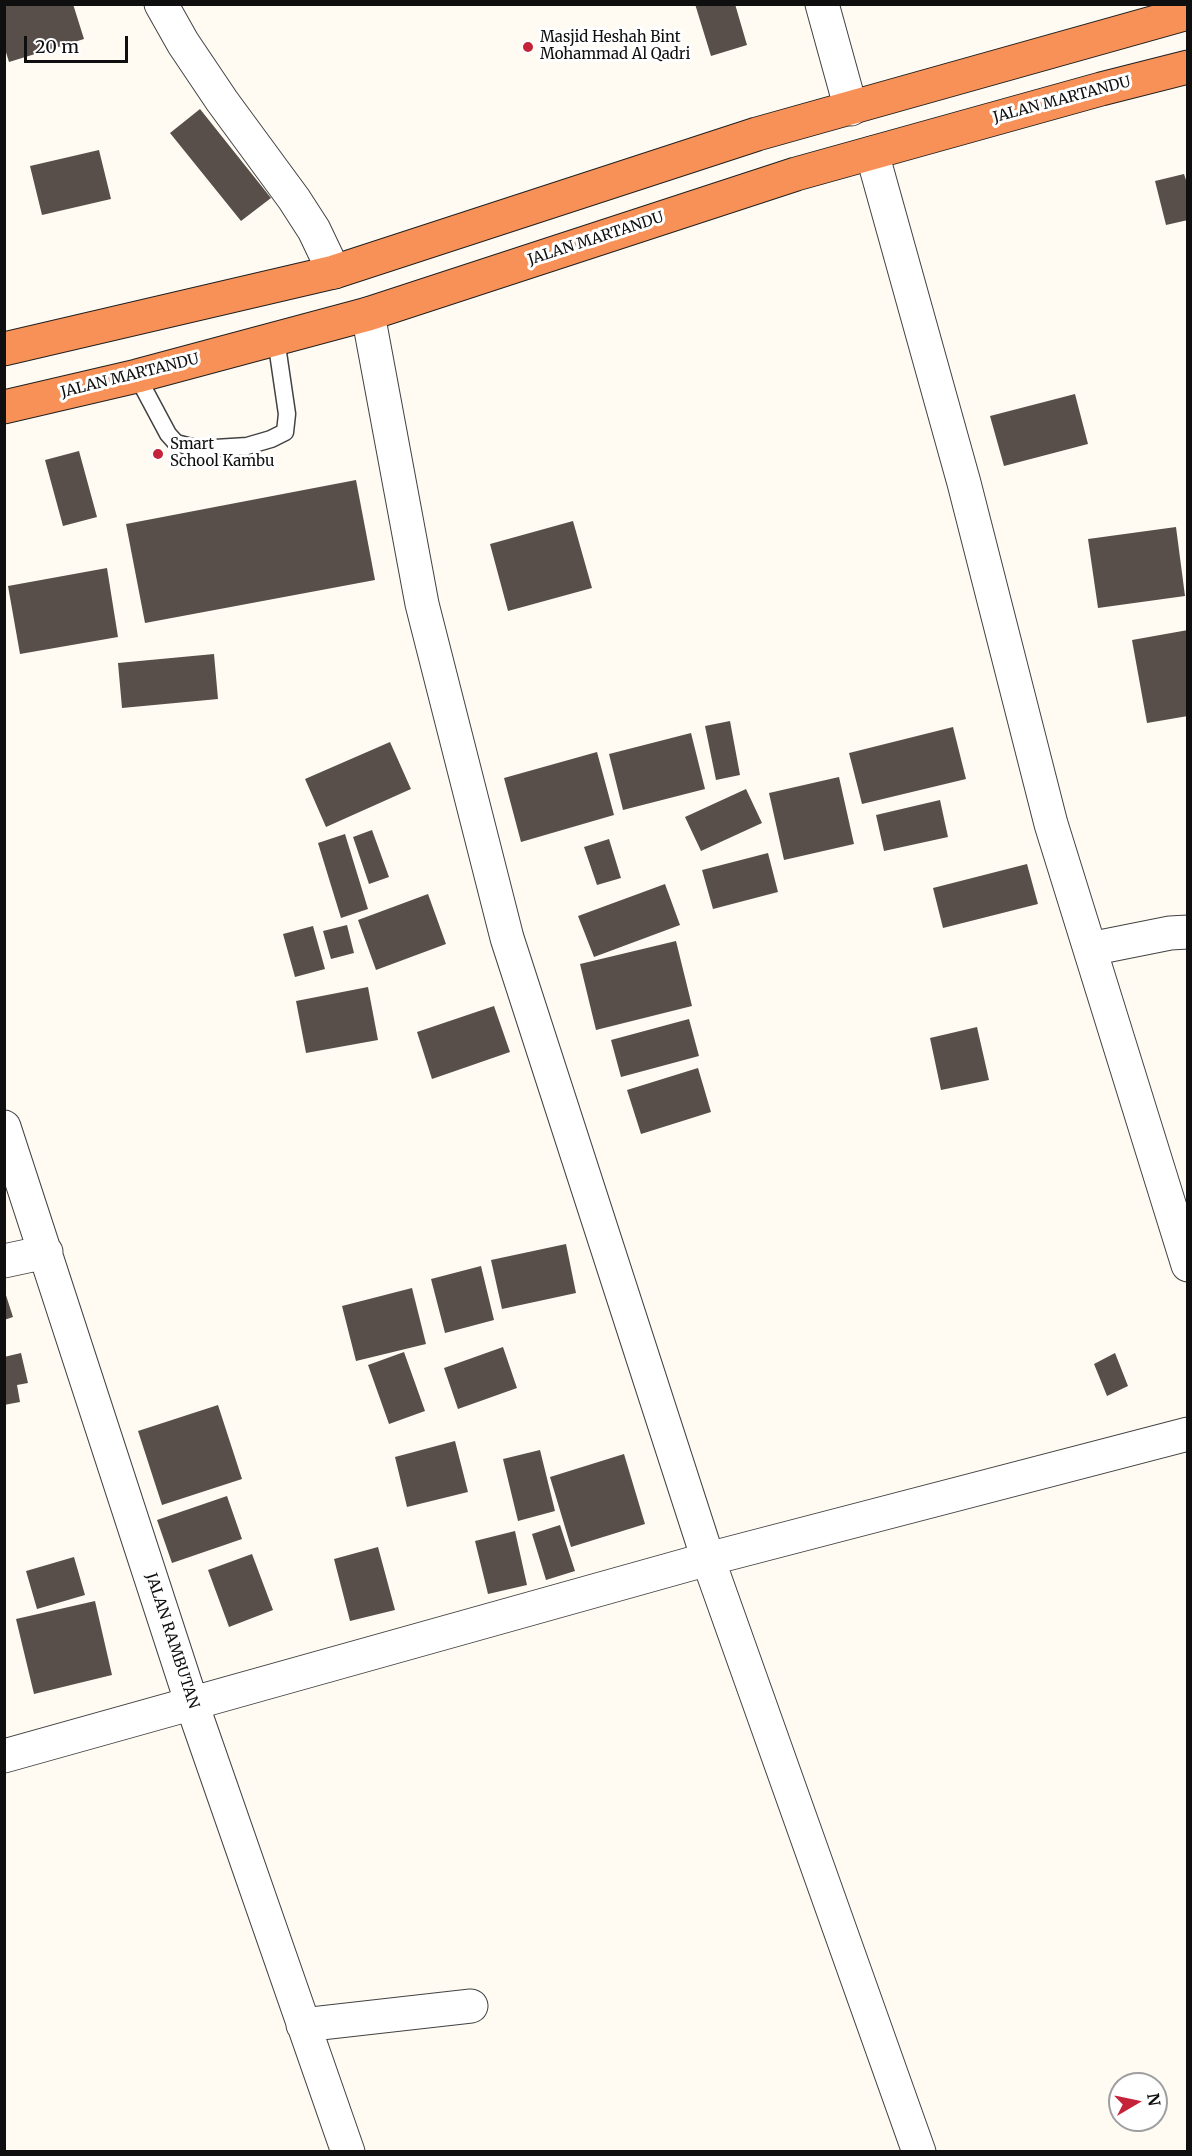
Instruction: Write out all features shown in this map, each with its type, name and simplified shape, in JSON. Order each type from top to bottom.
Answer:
[{"type":"highway","points":[[4,349],[334,272],[758,134],[1188,13]]},
{"type":"highway","points":[[1088,42],[1101,89]]},
{"type":"highway","name":"JALAN MARTANDU","points":[[4,407],[137,376],[368,314],[796,174],[1188,67]]},
{"type":"street","points":[[161,4],[183,43],[222,101],[314,230],[334,272]]},
{"type":"street","points":[[822,4],[851,109]]},
{"type":"street","points":[[872,153],[964,483],[1051,824],[1188,1265]]},
{"type":"street","points":[[368,314],[422,603],[507,938],[708,1559],[919,2151]]},
{"type":"street","points":[[1090,949],[1170,933],[1188,933]]},
{"type":"street","name":"JALAN RAMBUTAN","points":[[4,1127],[192,1704],[348,2151]]},
{"type":"street","points":[[4,1261],[46,1252]]},
{"type":"street","points":[[4,1756],[708,1559],[1188,1434]]},
{"type":"street","points":[[303,2025],[471,2006]]},
{"type":"lane","points":[[137,376],[168,434],[176,443],[199,448],[247,446],[271,440],[285,432],[288,414],[276,339]]},
{"type":"building","points":[[4,4],[73,4],[84,39],[9,62],[4,46]]},
{"type":"building","points":[[695,4],[735,4],[747,45],[711,56]]},
{"type":"building","points":[[200,109],[271,198],[241,221],[170,133]]},
{"type":"building","points":[[99,150],[111,199],[42,215],[30,166]]},
{"type":"building","points":[[1184,174],[1188,186],[1188,220],[1166,225],[1155,181]]},
{"type":"building","points":[[1075,394],[1088,444],[1004,466],[990,416]]},
{"type":"building","points":[[79,451],[97,517],[63,526],[45,460]]},
{"type":"building","points":[[356,480],[375,580],[145,623],[126,524]]},
{"type":"building","points":[[573,521],[592,588],[508,611],[490,544]]},
{"type":"building","points":[[1176,527],[1185,596],[1098,608],[1088,539]]},
{"type":"building","points":[[107,568],[118,637],[20,654],[8,586]]},
{"type":"building","points":[[1188,630],[1188,716],[1147,723],[1132,640]]},
{"type":"building","points":[[214,654],[218,699],[122,708],[118,663]]},
{"type":"building","points":[[730,721],[740,775],[716,780],[705,726]]},
{"type":"building","points":[[953,727],[966,779],[862,804],[849,753]]},
{"type":"building","points":[[691,733],[705,789],[623,810],[609,754]]},
{"type":"building","points":[[390,742],[411,789],[326,827],[305,779]]},
{"type":"building","points":[[597,752],[614,815],[521,842],[504,778]]},
{"type":"building","points":[[839,777],[854,844],[784,860],[769,793]]},
{"type":"building","points":[[746,789],[762,823],[701,851],[685,817]]},
{"type":"building","points":[[940,800],[948,837],[884,851],[876,815]]},
{"type":"building","points":[[372,830],[389,877],[369,884],[353,837]]},
{"type":"building","points":[[345,834],[368,909],[341,918],[318,843]]},
{"type":"building","points":[[609,839],[621,878],[597,885],[584,847]]},
{"type":"building","points":[[768,853],[778,892],[713,909],[702,870]]},
{"type":"building","points":[[1027,864],[1038,904],[943,928],[933,888]]},
{"type":"building","points":[[665,884],[680,925],[594,957],[578,916]]},
{"type":"building","points":[[428,894],[446,944],[376,970],[358,920]]},
{"type":"building","points":[[347,925],[354,953],[331,959],[323,931]]},
{"type":"building","points":[[313,926],[325,969],[295,977],[283,934]]},
{"type":"building","points":[[676,941],[692,1006],[596,1030],[580,964]]},
{"type":"building","points":[[368,987],[378,1040],[306,1053],[296,1001]]},
{"type":"building","points":[[494,1006],[510,1052],[432,1079],[417,1032]]},
{"type":"building","points":[[689,1019],[699,1056],[621,1077],[611,1040]]},
{"type":"building","points":[[977,1027],[989,1080],[941,1090],[930,1038]]},
{"type":"building","points":[[698,1068],[711,1112],[641,1134],[627,1090]]},
{"type":"building","points":[[566,1244],[576,1293],[502,1309],[491,1260]]},
{"type":"building","points":[[481,1266],[494,1320],[445,1333],[431,1279]]},
{"type":"building","points":[[412,1288],[426,1344],[356,1361],[342,1306]]},
{"type":"building","points":[[4,1289],[13,1317],[4,1320]]},
{"type":"building","points":[[503,1347],[517,1388],[458,1409],[444,1368]]},
{"type":"building","points":[[404,1352],[425,1411],[389,1424],[368,1365]]},
{"type":"building","points":[[21,1353],[28,1383],[17,1385],[20,1402],[4,1405],[4,1357]]},
{"type":"building","points":[[1115,1353],[1128,1386],[1107,1396],[1094,1364]]},
{"type":"building","points":[[218,1405],[242,1479],[162,1505],[138,1431]]},
{"type":"building","points":[[455,1441],[468,1492],[407,1507],[395,1457]]},
{"type":"building","points":[[540,1450],[555,1511],[518,1521],[503,1459]]},
{"type":"building","points":[[624,1454],[645,1524],[571,1547],[550,1477]]},
{"type":"building","points":[[227,1496],[242,1539],[172,1563],[157,1520]]},
{"type":"building","points":[[560,1525],[575,1571],[546,1580],[532,1534]]},
{"type":"building","points":[[515,1531],[527,1585],[488,1594],[475,1541]]},
{"type":"building","points":[[378,1547],[395,1610],[350,1621],[334,1559]]},
{"type":"building","points":[[252,1554],[273,1610],[229,1627],[208,1570]]},
{"type":"building","points":[[74,1557],[85,1595],[37,1609],[26,1571]]},
{"type":"building","points":[[95,1601],[112,1675],[34,1694],[16,1619]]},
{"type":"place","name":"Masjid Heshah Bint Mohammad Al Qadri","points":[[528,47]]},
{"type":"place","name":"Smart School Kambu","points":[[158,454]]}]
